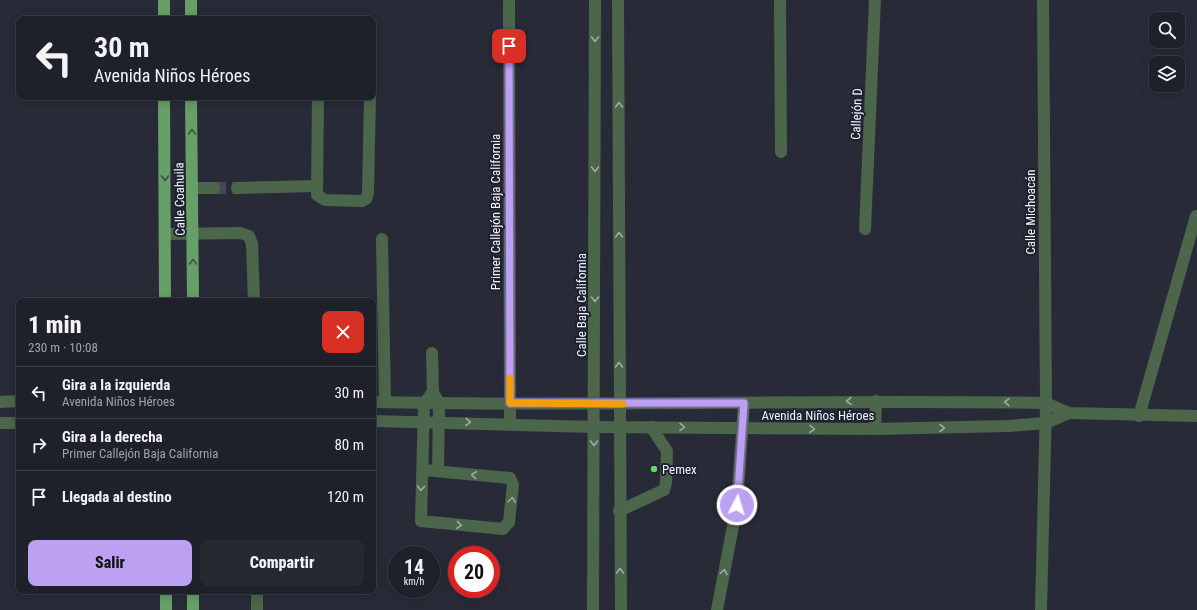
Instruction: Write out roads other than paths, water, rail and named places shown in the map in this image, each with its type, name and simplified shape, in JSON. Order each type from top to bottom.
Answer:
[{"type":"main road","points":[[164,0],[164,16]]},
{"type":"main road","points":[[191,0],[191,16]]},
{"type":"main road","name":"Calle Coahuila","points":[[164,100],[165,298]]},
{"type":"main road","name":"Calle Coahuila","points":[[191,100],[193,298]]},
{"type":"main road","points":[[166,594],[166,610]]},
{"type":"main road","points":[[193,594],[193,610]]},
{"type":"street","name":"Primer Callejón Baja California","points":[[509,0],[510,424]]},
{"type":"street","name":"Calle Baja California","points":[[593,610],[595,0]]},
{"type":"street","points":[[618,0],[620,404],[619,511],[621,610]]},
{"type":"street","points":[[780,0],[781,152]]},
{"type":"street","name":"Callejón D","points":[[865,229],[875,0]]},
{"type":"street","name":"Calle Michoacán","points":[[1041,610],[1046,423],[1043,0]]},
{"type":"street","points":[[318,100],[317,195],[325,200],[362,201],[366,199],[368,194],[370,100]]},
{"type":"street","points":[[238,188],[316,186]]},
{"type":"street","points":[[192,188],[214,188]]},
{"type":"street","points":[[1139,416],[1196,216]]},
{"type":"street","points":[[165,234],[241,233],[249,236],[252,244],[254,298]]},
{"type":"street","points":[[382,239],[386,402]]},
{"type":"street","points":[[432,353],[433,392],[440,403],[438,471]]},
{"type":"street","points":[[423,470],[510,478],[513,485],[509,522],[507,527],[503,529],[421,521],[419,517],[423,470],[424,403],[433,392]]},
{"type":"street","points":[[0,402],[16,401]]},
{"type":"street","name":"Avenida Niños Héroes","points":[[376,402],[620,404],[876,401],[1046,403],[1069,413],[1139,416],[1197,416]]},
{"type":"street","points":[[875,429],[876,401]]},
{"type":"street","points":[[716,610],[737,505],[744,403]]},
{"type":"street","name":"Avenida Niños Héroes","points":[[376,421],[594,427],[875,429],[1008,426],[1046,423],[1069,413]]},
{"type":"street","points":[[0,424],[16,423]]},
{"type":"street","points":[[619,511],[664,490],[666,483],[667,451],[651,427]]},
{"type":"street","points":[[257,594],[257,610]]},
{"type":"tunnel","points":[[214,188],[237,188]]},
{"type":"place","name":"Pemex","points":[[654,469]]}]
